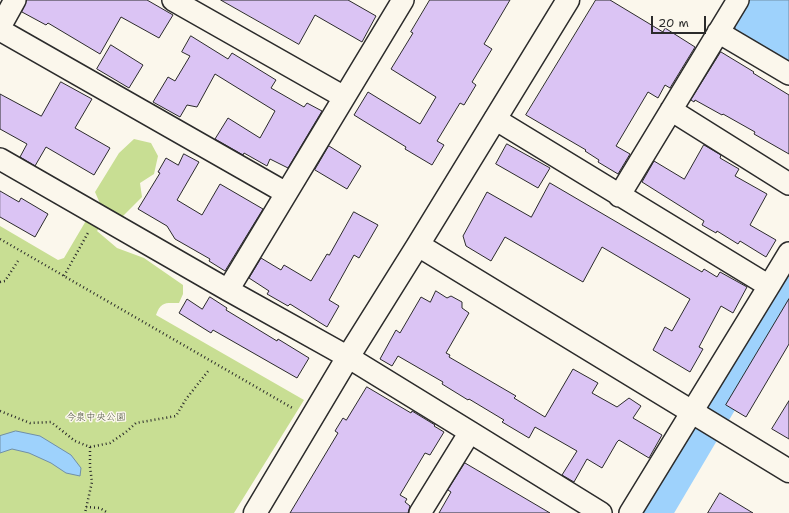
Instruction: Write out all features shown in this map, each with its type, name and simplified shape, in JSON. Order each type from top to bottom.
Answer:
[{"type":"street","points":[[15,0],[0,29],[286,193]]},
{"type":"street","points":[[173,0],[344,97]]},
{"type":"street","points":[[255,513],[310,418],[418,246],[568,0]]},
{"type":"street","points":[[619,196],[738,0]]},
{"type":"street","points":[[228,290],[401,1]]},
{"type":"street","points":[[718,32],[789,74]]},
{"type":"street","points":[[671,110],[789,184]]},
{"type":"street","points":[[495,119],[619,196],[769,286]]},
{"type":"street","points":[[0,159],[348,357],[601,513]]},
{"type":"street","points":[[418,246],[789,471]]},
{"type":"street","points":[[630,513],[789,253]]},
{"type":"street","points":[[420,513],[470,432]]},
{"type":"path","points":[[64,276],[97,215]]},
{"type":"path","points":[[0,239],[310,418]]},
{"type":"path","points":[[0,282],[5,281],[18,261]]},
{"type":"path","points":[[0,411],[30,423],[51,422],[75,441],[90,447],[110,443],[136,423],[176,416],[186,400],[209,370]]},
{"type":"path","points":[[85,513],[92,482],[90,447]]},
{"type":"path","points":[[86,507],[100,508],[108,513]]},
{"type":"green space","points":[[134,139],[151,143],[158,156],[154,174],[140,183],[142,197],[121,218],[102,208],[95,192],[119,153]]},
{"type":"green space","name":"今泉中央公園","points":[[87,219],[100,227],[97,231],[117,248],[144,258],[183,285],[183,294],[179,303],[162,305],[156,315],[304,400],[234,513],[0,513],[0,226],[58,260],[64,258]]},
{"type":"water","points":[[744,0],[789,0],[789,64],[737,35],[733,18]]},
{"type":"water","points":[[789,280],[789,289],[728,388],[724,385]]},
{"type":"water","points":[[16,431],[40,436],[71,455],[81,468],[80,476],[66,473],[51,463],[29,453],[12,449],[0,453],[0,436]]},
{"type":"water","points":[[691,448],[696,451],[658,513],[653,513]]},
{"type":"building","points":[[27,0],[147,0],[173,15],[159,38],[121,17],[100,54],[48,23],[46,25],[22,12]]},
{"type":"building","points":[[221,0],[348,0],[376,16],[362,42],[315,15],[299,44]]},
{"type":"building","points":[[430,0],[510,0],[484,44],[492,49],[472,82],[476,85],[464,105],[460,103],[437,141],[444,145],[432,165],[354,115],[368,92],[420,124],[436,97],[391,69],[413,33],[411,32]]},
{"type":"building","points":[[596,0],[610,0],[663,32],[665,28],[695,47],[670,88],[665,85],[658,98],[648,92],[616,146],[630,154],[618,174],[598,162],[599,160],[585,151],[586,150],[526,115]]},
{"type":"building","points":[[191,36],[228,59],[232,53],[276,80],[271,88],[304,107],[307,103],[322,111],[288,168],[270,159],[267,166],[244,153],[243,155],[215,139],[228,118],[260,138],[275,111],[215,74],[197,107],[187,105],[180,117],[153,102],[168,77],[175,81],[190,56],[182,52]]},
{"type":"building","points":[[111,45],[143,65],[129,88],[97,69]]},
{"type":"building","points":[[721,52],[789,95],[789,154],[723,114],[722,115],[695,100],[694,102],[691,100]]},
{"type":"building","points":[[61,82],[92,99],[75,128],[110,148],[94,175],[46,147],[35,166],[20,157],[27,144],[0,129],[0,94],[41,116]]},
{"type":"building","points":[[507,144],[550,168],[538,188],[496,164]]},
{"type":"building","points":[[704,145],[721,155],[720,158],[739,169],[735,176],[767,194],[750,225],[776,240],[766,257],[740,241],[738,244],[717,231],[716,233],[702,225],[704,221],[642,182],[654,161],[684,179]]},
{"type":"building","points":[[329,146],[361,166],[347,189],[315,170]]},
{"type":"building","points":[[184,154],[199,162],[177,200],[202,215],[220,184],[263,209],[225,271],[209,261],[210,259],[175,239],[167,226],[138,209],[160,173],[158,172],[166,158],[178,165]]},
{"type":"building","points":[[550,183],[702,272],[704,269],[717,277],[720,272],[747,287],[733,313],[721,306],[699,347],[703,349],[690,372],[653,350],[665,327],[672,331],[690,299],[602,247],[583,282],[505,237],[491,261],[466,246],[463,236],[487,192],[531,217]]},
{"type":"building","points":[[0,191],[19,202],[21,198],[48,214],[35,237],[0,217]]},
{"type":"building","points":[[354,212],[378,225],[359,258],[354,255],[329,300],[339,306],[327,327],[290,304],[288,306],[267,294],[269,291],[249,278],[261,258],[281,270],[284,265],[311,281],[327,254],[329,255]]},
{"type":"building","points":[[436,291],[447,298],[451,296],[462,302],[462,308],[469,313],[446,353],[450,355],[449,357],[516,396],[514,398],[545,417],[573,369],[598,383],[592,393],[617,407],[629,398],[641,406],[633,418],[662,435],[649,458],[619,440],[602,468],[587,459],[574,482],[562,475],[577,451],[535,427],[529,438],[502,422],[504,420],[469,399],[468,400],[442,384],[443,382],[398,356],[392,366],[380,359],[396,330],[400,333],[421,297],[430,302]]},
{"type":"building","points":[[210,297],[227,308],[226,310],[277,341],[278,339],[309,358],[297,378],[213,330],[211,333],[179,313],[187,299],[202,309]]},
{"type":"building","points":[[789,299],[789,344],[746,417],[726,405]]},
{"type":"building","points":[[367,387],[411,413],[412,411],[444,432],[430,455],[425,453],[400,495],[407,499],[405,502],[410,506],[408,513],[290,513],[338,433],[335,431],[343,418],[346,420]]},
{"type":"building","points":[[789,401],[789,439],[772,429]]},
{"type":"building","points":[[465,463],[550,513],[439,513],[451,492],[448,490]]},
{"type":"building","points":[[720,493],[753,513],[708,513]]},
{"type":"waterway","points":[[655,513],[789,286]]}]
